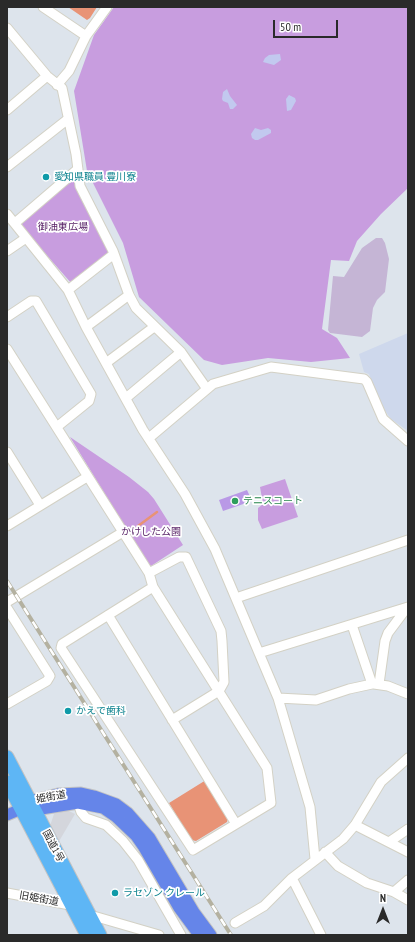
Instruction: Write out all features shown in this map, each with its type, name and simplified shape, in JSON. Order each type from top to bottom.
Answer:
[{"type":"highway","name":"国道1号","points":[[7,757],[70,905],[87,935]]},
{"type":"highway","name":"国道1号","points":[[7,782],[28,807],[100,935]]},
{"type":"main road","name":"姫街道","points":[[28,807],[58,794],[81,793],[105,804],[136,836],[179,908],[199,935]]},
{"type":"main road","name":"姫街道","points":[[28,807],[78,803],[116,804],[128,813],[140,826],[194,912],[211,935]]},
{"type":"main road","points":[[7,815],[28,807]]},
{"type":"street","points":[[43,7],[86,36]]},
{"type":"street","points":[[57,85],[69,71],[86,36],[107,7]]},
{"type":"street","points":[[7,28],[47,76],[62,88],[80,186],[114,254],[129,295],[136,308],[181,352],[207,388]]},
{"type":"street","points":[[7,110],[47,76]]},
{"type":"street","points":[[7,167],[68,119]]},
{"type":"street","points":[[15,223],[78,169]]},
{"type":"street","points":[[7,214],[68,290],[86,327],[143,430],[205,528],[278,698],[310,807],[316,859]]},
{"type":"street","points":[[7,251],[26,238]]},
{"type":"street","points":[[68,290],[114,254]]},
{"type":"street","points":[[86,327],[129,295]]},
{"type":"street","points":[[7,317],[31,301],[36,301],[90,394],[89,401],[58,426]]},
{"type":"street","points":[[106,363],[154,327]]},
{"type":"street","points":[[8,352],[58,426],[87,477],[149,572],[154,587],[267,768],[271,803],[193,850],[61,648],[62,644],[154,587]]},
{"type":"street","points":[[126,398],[181,352]]},
{"type":"street","points":[[149,438],[213,384],[271,367],[361,378],[367,382],[383,419],[408,441]]},
{"type":"street","points":[[7,452],[40,505]]},
{"type":"street","points":[[7,526],[87,477]]},
{"type":"street","points":[[7,602],[123,532]]},
{"type":"street","points":[[236,598],[408,540]]},
{"type":"street","points":[[149,572],[179,557],[186,557],[221,631],[224,682],[219,691],[172,720]]},
{"type":"street","points":[[7,608],[50,676],[47,681],[7,704]]},
{"type":"street","points":[[259,653],[407,608]]},
{"type":"street","points":[[376,684],[388,633],[407,608]]},
{"type":"street","points":[[108,615],[236,824]]},
{"type":"street","points":[[352,625],[376,684]]},
{"type":"street","points":[[278,698],[316,700],[349,689],[376,684],[408,694]]},
{"type":"street","points":[[235,923],[264,906],[292,878],[343,839],[355,825],[381,782],[408,758]]},
{"type":"street","points":[[78,803],[81,812],[86,818],[106,825],[123,841],[138,860],[181,935]]},
{"type":"street","points":[[355,825],[408,852]]},
{"type":"street","points":[[389,842],[408,829]]},
{"type":"street","points":[[325,852],[338,866],[367,883],[394,892],[408,900]]},
{"type":"street","points":[[292,878],[321,935]]},
{"type":"street","points":[[394,892],[408,880]]},
{"type":"street","name":"旧姫街道","points":[[7,893],[70,905]]},
{"type":"street","points":[[90,915],[159,935]]},
{"type":"shaded area","points":[[68,7],[97,7],[87,20]]},
{"type":"shaded area","points":[[376,238],[382,238],[385,243],[389,259],[385,292],[377,300],[373,308],[370,331],[362,337],[330,333],[328,330],[333,276],[344,277],[362,248]]},
{"type":"shaded area","points":[[408,333],[408,431],[391,419],[380,404],[369,374],[364,372],[359,354]]},
{"type":"shaded area","name":"テニスコート","points":[[247,490],[252,501],[223,511],[219,500]]},
{"type":"shaded area","points":[[206,780],[228,818],[227,822],[196,841],[191,840],[169,803]]},
{"type":"shaded area","points":[[67,810],[75,814],[58,843],[51,827],[51,823],[54,814]]},
{"type":"green space","points":[[114,7],[408,7],[408,188],[381,214],[357,241],[349,261],[331,260],[322,329],[337,338],[350,358],[311,362],[268,358],[222,365],[204,360],[139,297],[123,243],[87,171],[74,91],[94,35]]},
{"type":"green space","name":"御油東広場","points":[[72,178],[76,178],[110,251],[109,255],[72,284],[21,226],[22,222]]},
{"type":"green space","name":"かけした公園","points":[[70,437],[129,477],[148,492],[183,545],[149,566]]},
{"type":"green space","points":[[285,479],[298,517],[262,529],[258,520],[258,508],[263,504],[260,487]]},
{"type":"sand","points":[[280,54],[281,60],[274,65],[263,62],[269,55]]},
{"type":"sand","points":[[227,89],[237,105],[233,109],[230,109],[228,103],[222,99],[223,92]]},
{"type":"sand","points":[[289,95],[295,98],[296,101],[291,110],[287,111],[286,99]]},
{"type":"sand","points":[[255,128],[261,130],[268,128],[271,130],[271,133],[258,140],[255,140],[252,138],[251,134]]},
{"type":"waterway","points":[[138,526],[157,512]]},
{"type":"railway","points":[[7,581],[231,935]]},
{"type":"place","name":"愛知県職員 豊川寮","points":[[46,177]]},
{"type":"place","name":"テニスコート","points":[[235,501]]},
{"type":"place","name":"かえで歯科","points":[[68,711]]},
{"type":"place","name":"ラセゾン クレール","points":[[115,893]]}]
